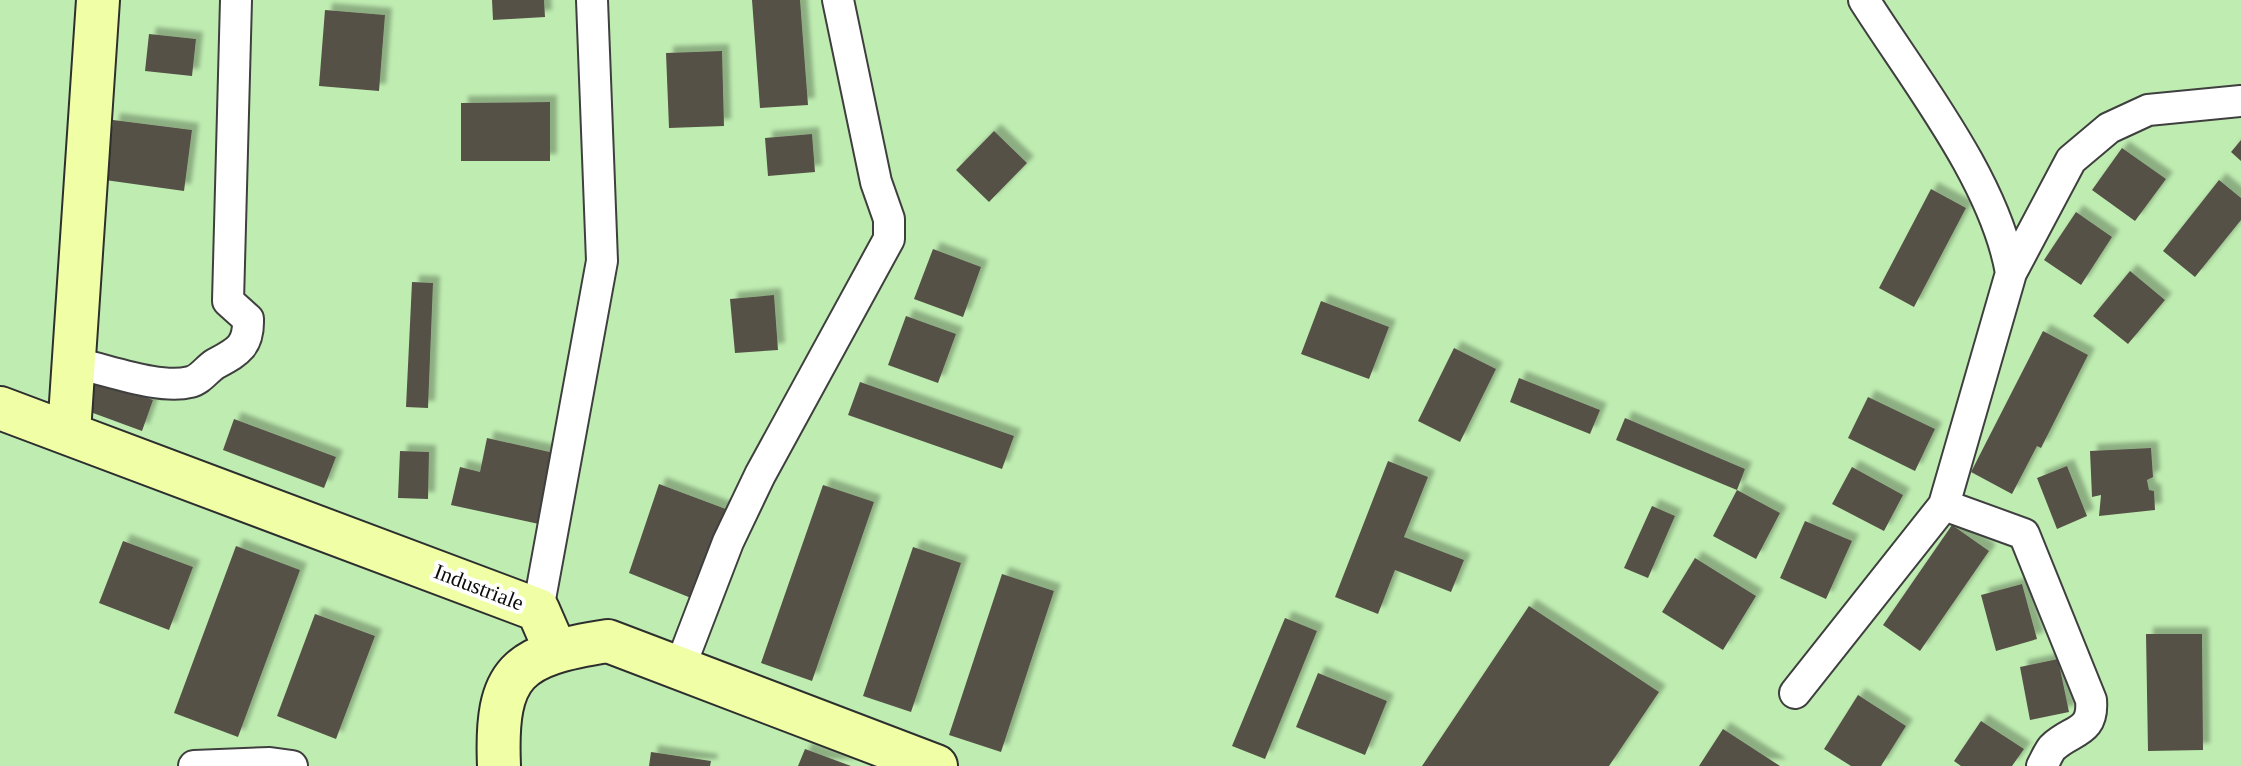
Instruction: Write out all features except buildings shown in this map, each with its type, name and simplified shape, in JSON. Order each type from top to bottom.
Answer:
[{"type":"street","points":[[69,432],[98,0]]},
{"type":"street","points":[[74,363],[169,385],[194,382],[213,366],[239,353],[249,335],[248,319],[228,301],[236,0]]},
{"type":"street","points":[[538,610],[602,261],[602,179],[592,0]]},
{"type":"street","points":[[680,667],[728,542],[760,475],[889,239],[889,219],[876,182],[838,0]]},
{"type":"street","points":[[1864,0],[1976,177],[2007,248],[2011,273]]},
{"type":"street","points":[[1795,693],[1944,505],[2011,273],[2071,160],[2109,128],[2148,110],[2241,101]]},
{"type":"street","name":"Industriale","points":[[0,408],[538,610],[555,649]]},
{"type":"street","points":[[1944,505],[2024,534],[2091,700],[2092,715],[2084,727],[2052,749],[2042,766]]},
{"type":"street","points":[[499,766],[497,732],[503,695],[524,667],[555,649],[608,641],[936,766]]},
{"type":"street","points":[[194,766],[270,763],[292,766]]},
{"type":"green space","points":[[0,0],[2241,0],[2241,766],[0,766]]}]
